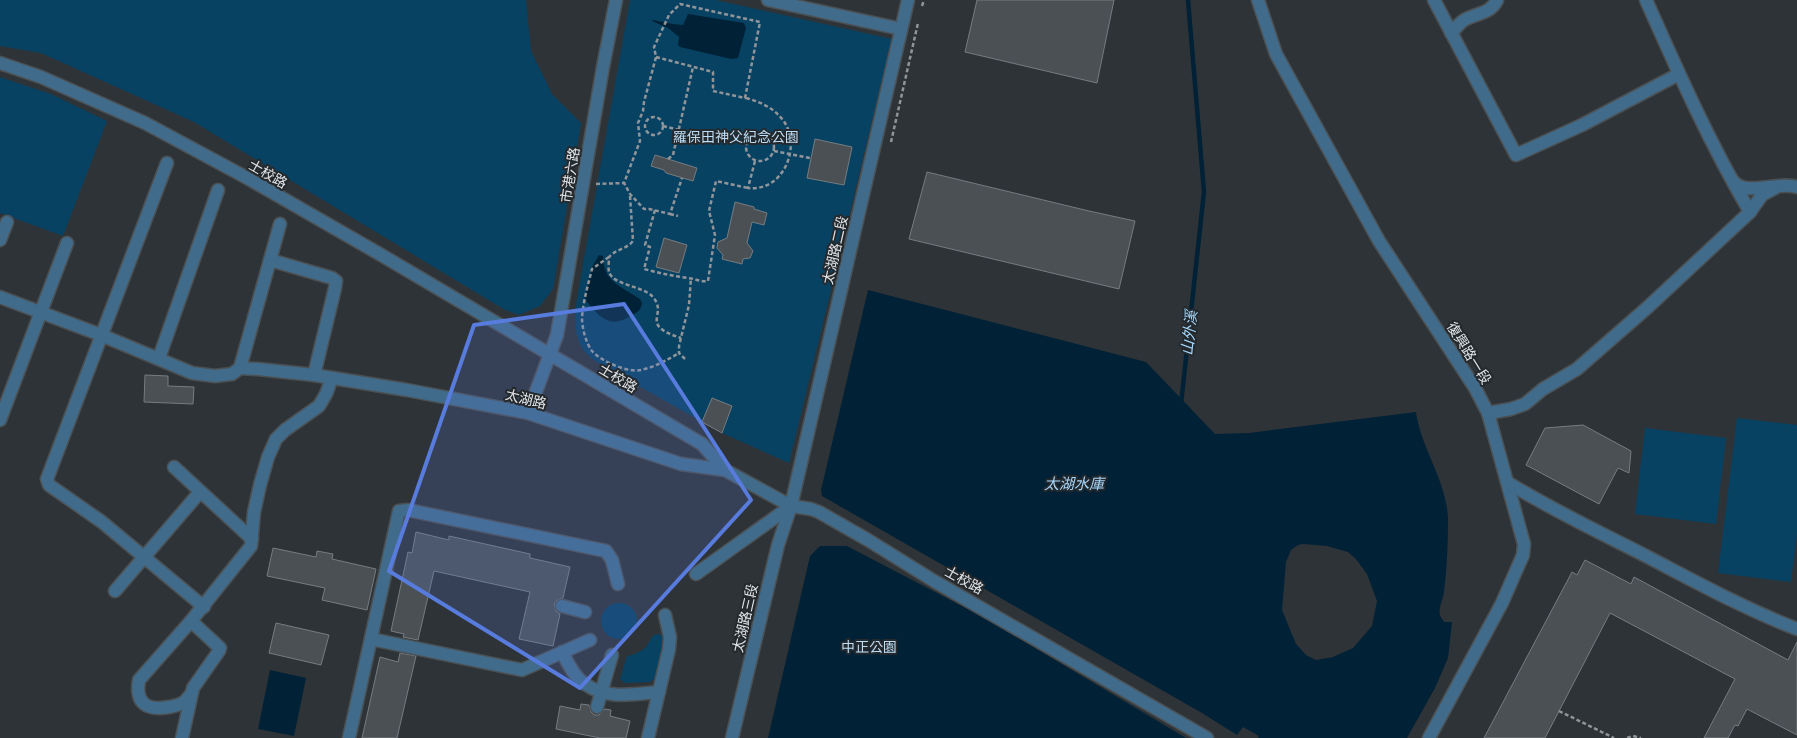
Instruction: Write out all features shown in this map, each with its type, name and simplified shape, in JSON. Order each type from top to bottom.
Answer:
[{"type":"street","name":"市港六路","points":[[528,413],[557,335],[616,0]]},
{"type":"street","points":[[768,0],[901,28]]},
{"type":"street","name":"太湖路二段","points":[[791,506],[908,0]]},
{"type":"street","name":"復興路一段","points":[[1258,0],[1276,54],[1379,241],[1475,388],[1488,413],[1524,544],[1524,555],[1502,603],[1429,738]]},
{"type":"street","points":[[1434,0],[1516,155],[1586,123],[1679,74]]},
{"type":"street","points":[[1451,33],[1466,18],[1493,7],[1497,0]]},
{"type":"street","points":[[1646,0],[1679,74],[1730,177],[1750,212]]},
{"type":"street","name":"士校路","points":[[0,63],[41,77],[145,122],[248,179],[702,444],[725,470],[791,506],[820,512],[934,581],[1207,738]]},
{"type":"street","points":[[167,163],[47,479],[49,486],[102,522],[204,607]]},
{"type":"street","points":[[1730,177],[1736,185],[1744,188],[1782,185],[1797,187]]},
{"type":"street","points":[[1488,413],[1520,406],[1543,389],[1577,369],[1750,212],[1762,195],[1782,185]]},
{"type":"street","points":[[159,358],[218,190]]},
{"type":"street","points":[[0,240],[7,222]]},
{"type":"street","points":[[0,297],[101,335],[192,373],[215,376],[232,374],[240,368],[280,224]]},
{"type":"street","points":[[0,420],[67,243]]},
{"type":"street","points":[[270,260],[332,278],[336,281],[314,375]]},
{"type":"street","name":"太湖路","points":[[240,368],[314,375],[408,390],[528,413],[681,464],[725,470]]},
{"type":"street","points":[[192,694],[183,703],[158,709],[147,707],[140,700],[137,690],[139,680],[204,607],[251,546],[254,512],[260,485],[268,456],[276,439],[285,430],[319,406],[332,378]]},
{"type":"street","points":[[174,468],[252,539]]},
{"type":"street","points":[[1507,482],[1558,511],[1758,614],[1797,629]]},
{"type":"street","points":[[115,591],[200,492]]},
{"type":"street","points":[[696,574],[791,506]]},
{"type":"street","name":"太湖路三段","points":[[732,738],[778,544],[791,506]]},
{"type":"street","points":[[349,738],[399,511],[408,510],[606,551],[612,560],[618,584]]},
{"type":"street","points":[[562,606],[585,612]]},
{"type":"street","points":[[648,738],[670,637],[665,615]]},
{"type":"street","points":[[182,738],[196,682],[220,648],[191,622]]},
{"type":"street","points":[[371,639],[522,670],[590,640]]},
{"type":"street","points":[[562,652],[575,674],[585,684],[601,692],[617,695],[659,692]]},
{"type":"street","points":[[597,707],[612,655]]},
{"type":"path","points":[[922,9],[924,0]]},
{"type":"path","points":[[678,216],[644,209],[630,194],[624,182],[640,141],[638,123],[643,111],[656,58],[654,47],[669,15],[680,4],[760,22],[745,98]]},
{"type":"path","points":[[889,149],[919,19]]},
{"type":"path","points":[[655,210],[645,246],[650,247],[644,269],[675,277],[708,281],[715,235],[709,210],[716,181],[748,188],[768,184],[779,176],[787,164],[790,154],[790,136],[785,123],[775,112],[761,102],[713,91],[713,72],[656,58]]},
{"type":"path","points":[[668,159],[673,155],[693,67]]},
{"type":"path","points":[[656,117],[661,120],[663,126],[661,132],[654,135],[648,133],[645,126],[648,120],[656,117]]},
{"type":"path","points":[[663,126],[679,130]]},
{"type":"path","points":[[766,134],[773,141],[774,151],[769,159],[760,162],[755,161],[748,156],[746,142],[752,135],[766,134]]},
{"type":"path","points":[[774,151],[810,158]]},
{"type":"path","points":[[748,188],[755,161]]},
{"type":"path","points":[[670,214],[682,178]]},
{"type":"path","points":[[592,184],[624,182]]},
{"type":"path","points":[[630,194],[633,241],[627,247],[617,250],[592,269],[584,305],[583,325],[588,345],[599,356],[625,369],[640,370],[661,363],[679,353]]},
{"type":"path","points":[[609,256],[609,272],[613,279],[643,290],[652,297],[658,308],[657,325],[659,328],[664,333],[681,338]]},
{"type":"path","points":[[679,353],[687,314],[691,278]]},
{"type":"path","points":[[679,353],[685,359]]},
{"type":"path","points":[[1559,711],[1614,738]]},
{"type":"path","points":[[1627,738],[1633,736],[1640,738]]},
{"type":"highlighted area","points":[[624,304],[751,500],[580,688],[389,571],[474,325]]},
{"type":"green space","points":[[0,0],[526,0],[531,51],[552,94],[581,123],[553,289],[540,306],[519,315],[505,310],[194,122],[41,53],[0,46]]},
{"type":"green space","name":"羅保田神父紀念公園","points":[[630,0],[716,0],[892,39],[789,463],[722,433],[598,363],[587,354],[579,342],[576,324],[576,304]]},
{"type":"green space","points":[[0,77],[51,94],[107,121],[63,236],[0,213]]},
{"type":"green space","points":[[1737,418],[1797,425],[1797,534],[1791,582],[1718,573]]},
{"type":"green space","points":[[1645,428],[1726,438],[1716,524],[1635,514]]},
{"type":"green space","points":[[619,603],[626,604],[632,608],[636,614],[636,628],[632,634],[626,638],[619,639],[612,638],[606,634],[602,628],[601,621],[602,614],[606,608],[612,604]]},
{"type":"green space","points":[[656,634],[662,635],[665,639],[656,677],[650,682],[625,683],[620,679],[627,656],[644,649]]},
{"type":"water","points":[[688,14],[744,23],[746,28],[738,58],[731,59],[680,47],[678,45],[679,37],[668,28],[652,21],[683,25]]},
{"type":"water","points":[[599,255],[603,256],[606,272],[610,278],[620,287],[640,299],[642,303],[638,312],[617,322],[612,322],[599,315],[585,298],[592,267]]},
{"type":"water","name":"太湖水庫","points":[[868,290],[1146,362],[1215,434],[1249,433],[1416,412],[1423,439],[1439,478],[1447,505],[1447,565],[1440,616],[1444,622],[1452,622],[1448,658],[1435,688],[1407,738],[1258,738],[1259,736],[1243,727],[1237,735],[1202,713],[822,496],[821,490]],"holes":[[[1298,545],[1327,546],[1348,552],[1356,559],[1367,574],[1377,601],[1372,626],[1353,648],[1333,657],[1316,660],[1306,655],[1296,644],[1282,610],[1286,562],[1291,550]]]},
{"type":"water","name":"中正公園","points":[[820,546],[847,546],[981,616],[1186,738],[768,738],[810,556]]},
{"type":"water","points":[[270,670],[306,678],[294,736],[258,729]]},
{"type":"building","points":[[977,0],[1114,0],[1097,83],[965,52]]},
{"type":"building","points":[[815,139],[852,147],[844,185],[807,178]]},
{"type":"building","points":[[655,155],[697,168],[693,181],[666,173],[664,170],[651,166]]},
{"type":"building","points":[[927,172],[1135,221],[1119,289],[909,239]]},
{"type":"building","points":[[735,202],[767,213],[764,225],[752,222],[747,243],[753,251],[750,258],[743,259],[742,264],[722,259],[723,255],[717,248],[718,242],[727,238]]},
{"type":"building","points":[[664,238],[687,245],[679,273],[656,267]]},
{"type":"building","points":[[145,375],[168,376],[168,386],[194,387],[193,404],[144,402]]},
{"type":"building","points":[[712,398],[732,406],[722,433],[702,422]]},
{"type":"building","points":[[1583,425],[1631,451],[1629,473],[1618,468],[1599,504],[1526,465],[1545,428]]},
{"type":"building","points":[[416,532],[449,540],[449,536],[530,554],[530,558],[570,567],[563,598],[557,600],[554,604],[556,611],[560,614],[553,646],[519,639],[530,592],[434,571],[418,640],[403,637],[404,634],[391,631],[408,552],[412,553]]},
{"type":"building","points":[[273,548],[316,557],[317,551],[333,554],[332,559],[376,569],[367,610],[322,600],[325,588],[267,576]]},
{"type":"building","points":[[1585,560],[1631,584],[1634,577],[1788,660],[1797,642],[1797,735],[1747,709],[1738,726],[1735,725],[1728,738],[1704,738],[1735,679],[1610,613],[1545,738],[1484,738],[1572,572],[1577,575]]},
{"type":"building","points":[[276,623],[329,635],[321,665],[269,653]]},
{"type":"building","points":[[400,653],[416,656],[397,738],[362,738],[380,657],[398,662]]},
{"type":"building","points":[[581,704],[589,705],[594,715],[599,715],[605,709],[611,710],[610,716],[630,721],[626,738],[600,738],[556,729],[560,706],[580,710]]},
{"type":"waterway","name":"山外溪","points":[[1181,404],[1204,192],[1188,0]]}]
